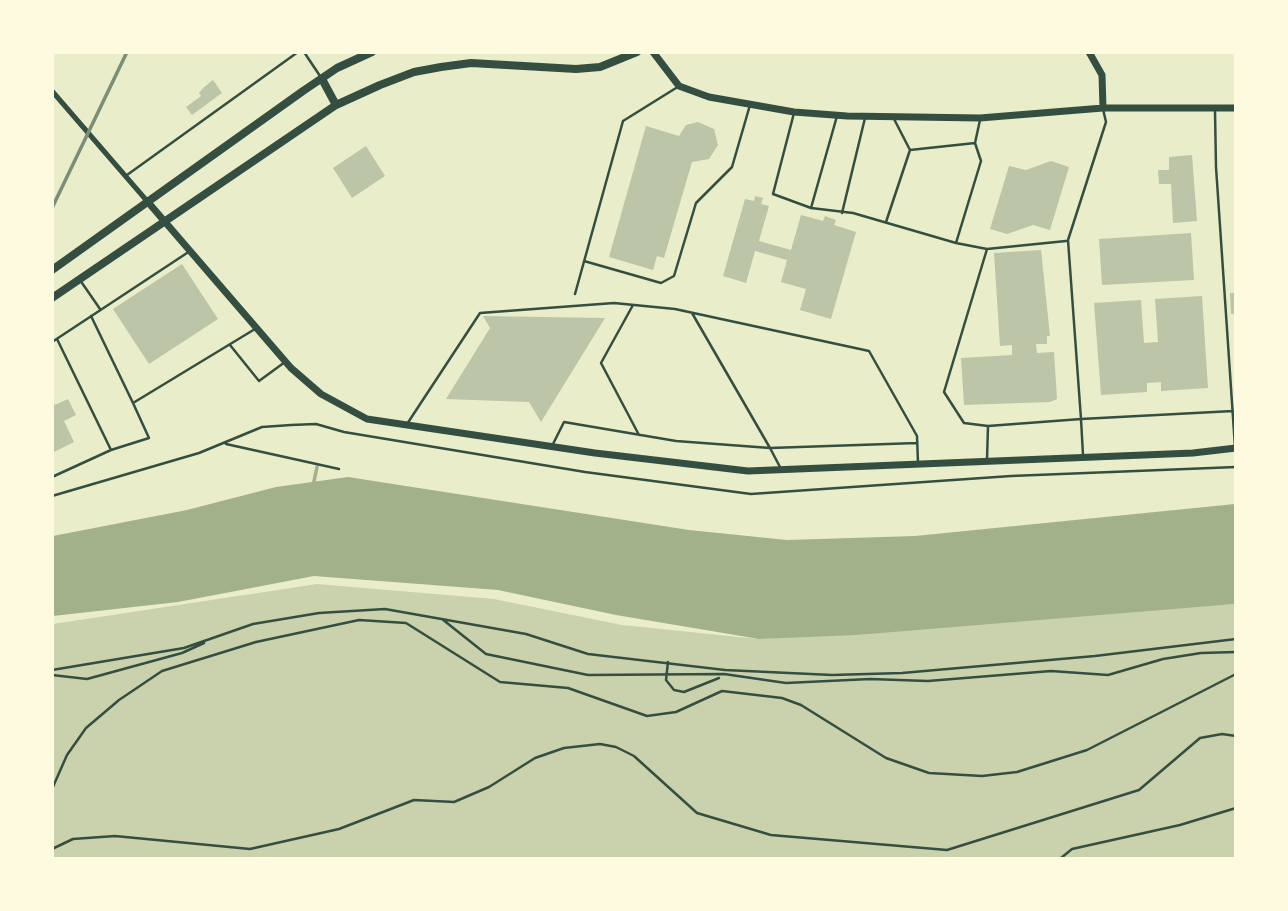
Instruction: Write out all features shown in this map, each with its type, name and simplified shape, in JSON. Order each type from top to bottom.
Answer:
[{"type":"main road","points":[[52,270],[321,79],[372,52]]},
{"type":"main road","points":[[52,298],[336,105],[414,72],[471,64],[576,69],[600,67],[637,52]]},
{"type":"main road","points":[[321,79],[336,105]]},
{"type":"street","points":[[653,52],[679,86],[709,97],[794,112],[865,117],[980,118],[1103,108],[1236,108]]},
{"type":"street","points":[[1089,52],[1102,75],[1103,108]]},
{"type":"street","points":[[52,91],[285,362],[321,394],[367,419],[405,427],[748,471],[1236,449]]},
{"type":"lane","points":[[126,176],[298,52]]},
{"type":"lane","points":[[304,52],[321,79]]},
{"type":"lane","points":[[575,294],[623,121],[679,86]]},
{"type":"lane","points":[[584,261],[660,283],[674,276],[696,203],[732,167],[750,105]]},
{"type":"lane","points":[[1084,457],[1068,240],[1106,122],[1103,108]]},
{"type":"lane","points":[[1215,108],[1216,167],[1236,449]]},
{"type":"lane","points":[[794,112],[773,194],[810,208],[853,213],[986,249],[1068,240]]},
{"type":"lane","points":[[810,208],[837,116]]},
{"type":"lane","points":[[842,213],[865,117]]},
{"type":"lane","points":[[886,222],[910,150],[893,117]]},
{"type":"lane","points":[[956,243],[981,160],[975,143],[980,118]]},
{"type":"lane","points":[[910,150],[975,143]]},
{"type":"lane","points":[[986,249],[944,392],[964,424],[988,426],[1233,411]]},
{"type":"lane","points":[[52,342],[191,250]]},
{"type":"lane","points":[[80,280],[101,310]]},
{"type":"lane","points":[[405,427],[480,313],[614,303],[692,313],[869,351],[917,436],[918,463]]},
{"type":"lane","points":[[633,305],[601,363],[639,435]]},
{"type":"lane","points":[[692,313],[782,471]]},
{"type":"lane","points":[[52,477],[111,450],[149,438],[92,316]]},
{"type":"lane","points":[[133,403],[255,329]]},
{"type":"lane","points":[[57,339],[111,450]]},
{"type":"lane","points":[[230,345],[259,382],[285,362]]},
{"type":"lane","points":[[552,447],[564,422],[676,441],[770,448],[917,443]]},
{"type":"lane","points":[[987,460],[988,426]]},
{"type":"lane","points":[[52,789],[67,755],[86,728],[119,700],[162,671],[256,642],[359,620],[406,623],[500,682],[568,688],[647,716],[676,712],[722,691],[782,698],[802,705],[886,758],[929,773],[982,776],[1017,772],[1087,750],[1236,674]]},
{"type":"path","points":[[52,496],[111,481],[223,444],[262,427],[316,424],[344,432],[585,472],[751,494],[998,477],[1236,467]]},
{"type":"path","points":[[223,444],[339,469]]},
{"type":"path","points":[[55,673],[184,648],[253,624],[319,613],[385,609],[526,634],[588,654],[667,663],[786,683],[870,679],[928,681],[1051,671],[1108,675],[1163,659],[1201,653],[1236,652]]},
{"type":"path","points":[[440,617],[486,654],[587,675],[724,672],[832,675],[902,673],[1095,656],[1236,639]]},
{"type":"path","points":[[55,673],[87,680],[182,653],[215,637]]},
{"type":"path","points":[[667,663],[665,675],[671,688],[679,692],[719,678]]},
{"type":"path","points":[[52,849],[73,839],[115,836],[250,849],[339,829],[414,800],[454,802],[489,787],[535,758],[565,748],[600,744],[616,747],[634,756],[697,813],[771,835],[947,850],[1139,790],[1200,738],[1222,734],[1236,736]]},
{"type":"path","points":[[1061,859],[1072,849],[1180,825],[1236,808]]},
{"type":"shaded area","points":[[348,477],[689,530],[787,540],[915,536],[1235,504],[1235,604],[856,635],[759,639],[616,615],[498,590],[314,576],[178,602],[53,616],[53,536],[187,510],[276,487]]},
{"type":"shaded area","points":[[317,584],[494,599],[622,625],[759,639],[1235,604],[1235,858],[53,858],[53,624]]},
{"type":"building","points":[[213,80],[222,93],[192,115],[186,107],[201,96],[199,93]]},
{"type":"building","points":[[698,122],[714,129],[718,145],[709,159],[692,162],[664,258],[657,256],[653,270],[609,257],[646,126],[679,136],[686,125]]},
{"type":"building","points":[[366,146],[385,176],[352,198],[333,168]]},
{"type":"building","points":[[1192,155],[1197,221],[1173,223],[1171,184],[1159,184],[1158,170],[1169,170],[1169,157]]},
{"type":"building","points":[[1051,161],[1069,167],[1050,230],[1033,225],[1007,234],[990,229],[1009,166],[1026,170]]},
{"type":"building","points":[[755,196],[763,198],[761,204],[769,206],[759,241],[791,250],[801,215],[823,221],[825,216],[836,220],[834,225],[856,232],[831,319],[800,310],[806,289],[781,282],[787,260],[755,251],[746,283],[723,276],[745,199],[754,201]]},
{"type":"building","points":[[1191,233],[1194,280],[1102,285],[1099,239]]},
{"type":"building","points":[[1041,250],[1050,336],[1047,336],[1047,344],[1036,344],[1037,353],[1054,352],[1057,399],[1050,402],[964,405],[961,358],[1012,355],[1012,345],[1000,346],[994,253]]},
{"type":"building","points":[[182,264],[218,319],[149,364],[113,309]]},
{"type":"building","points":[[1230,293],[1236,293],[1236,314],[1231,314]]},
{"type":"building","points":[[1202,296],[1208,388],[1161,391],[1161,382],[1147,383],[1147,392],[1101,395],[1094,303],[1141,300],[1144,343],[1158,342],[1155,299]]},
{"type":"building","points":[[483,316],[605,318],[541,422],[529,402],[446,399],[490,328]]},
{"type":"building","points":[[52,399],[55,405],[68,399],[76,415],[64,421],[74,442],[52,453]]},
{"type":"waterway","points":[[313,486],[317,467]]},
{"type":"railway","points":[[52,208],[127,52]]}]
